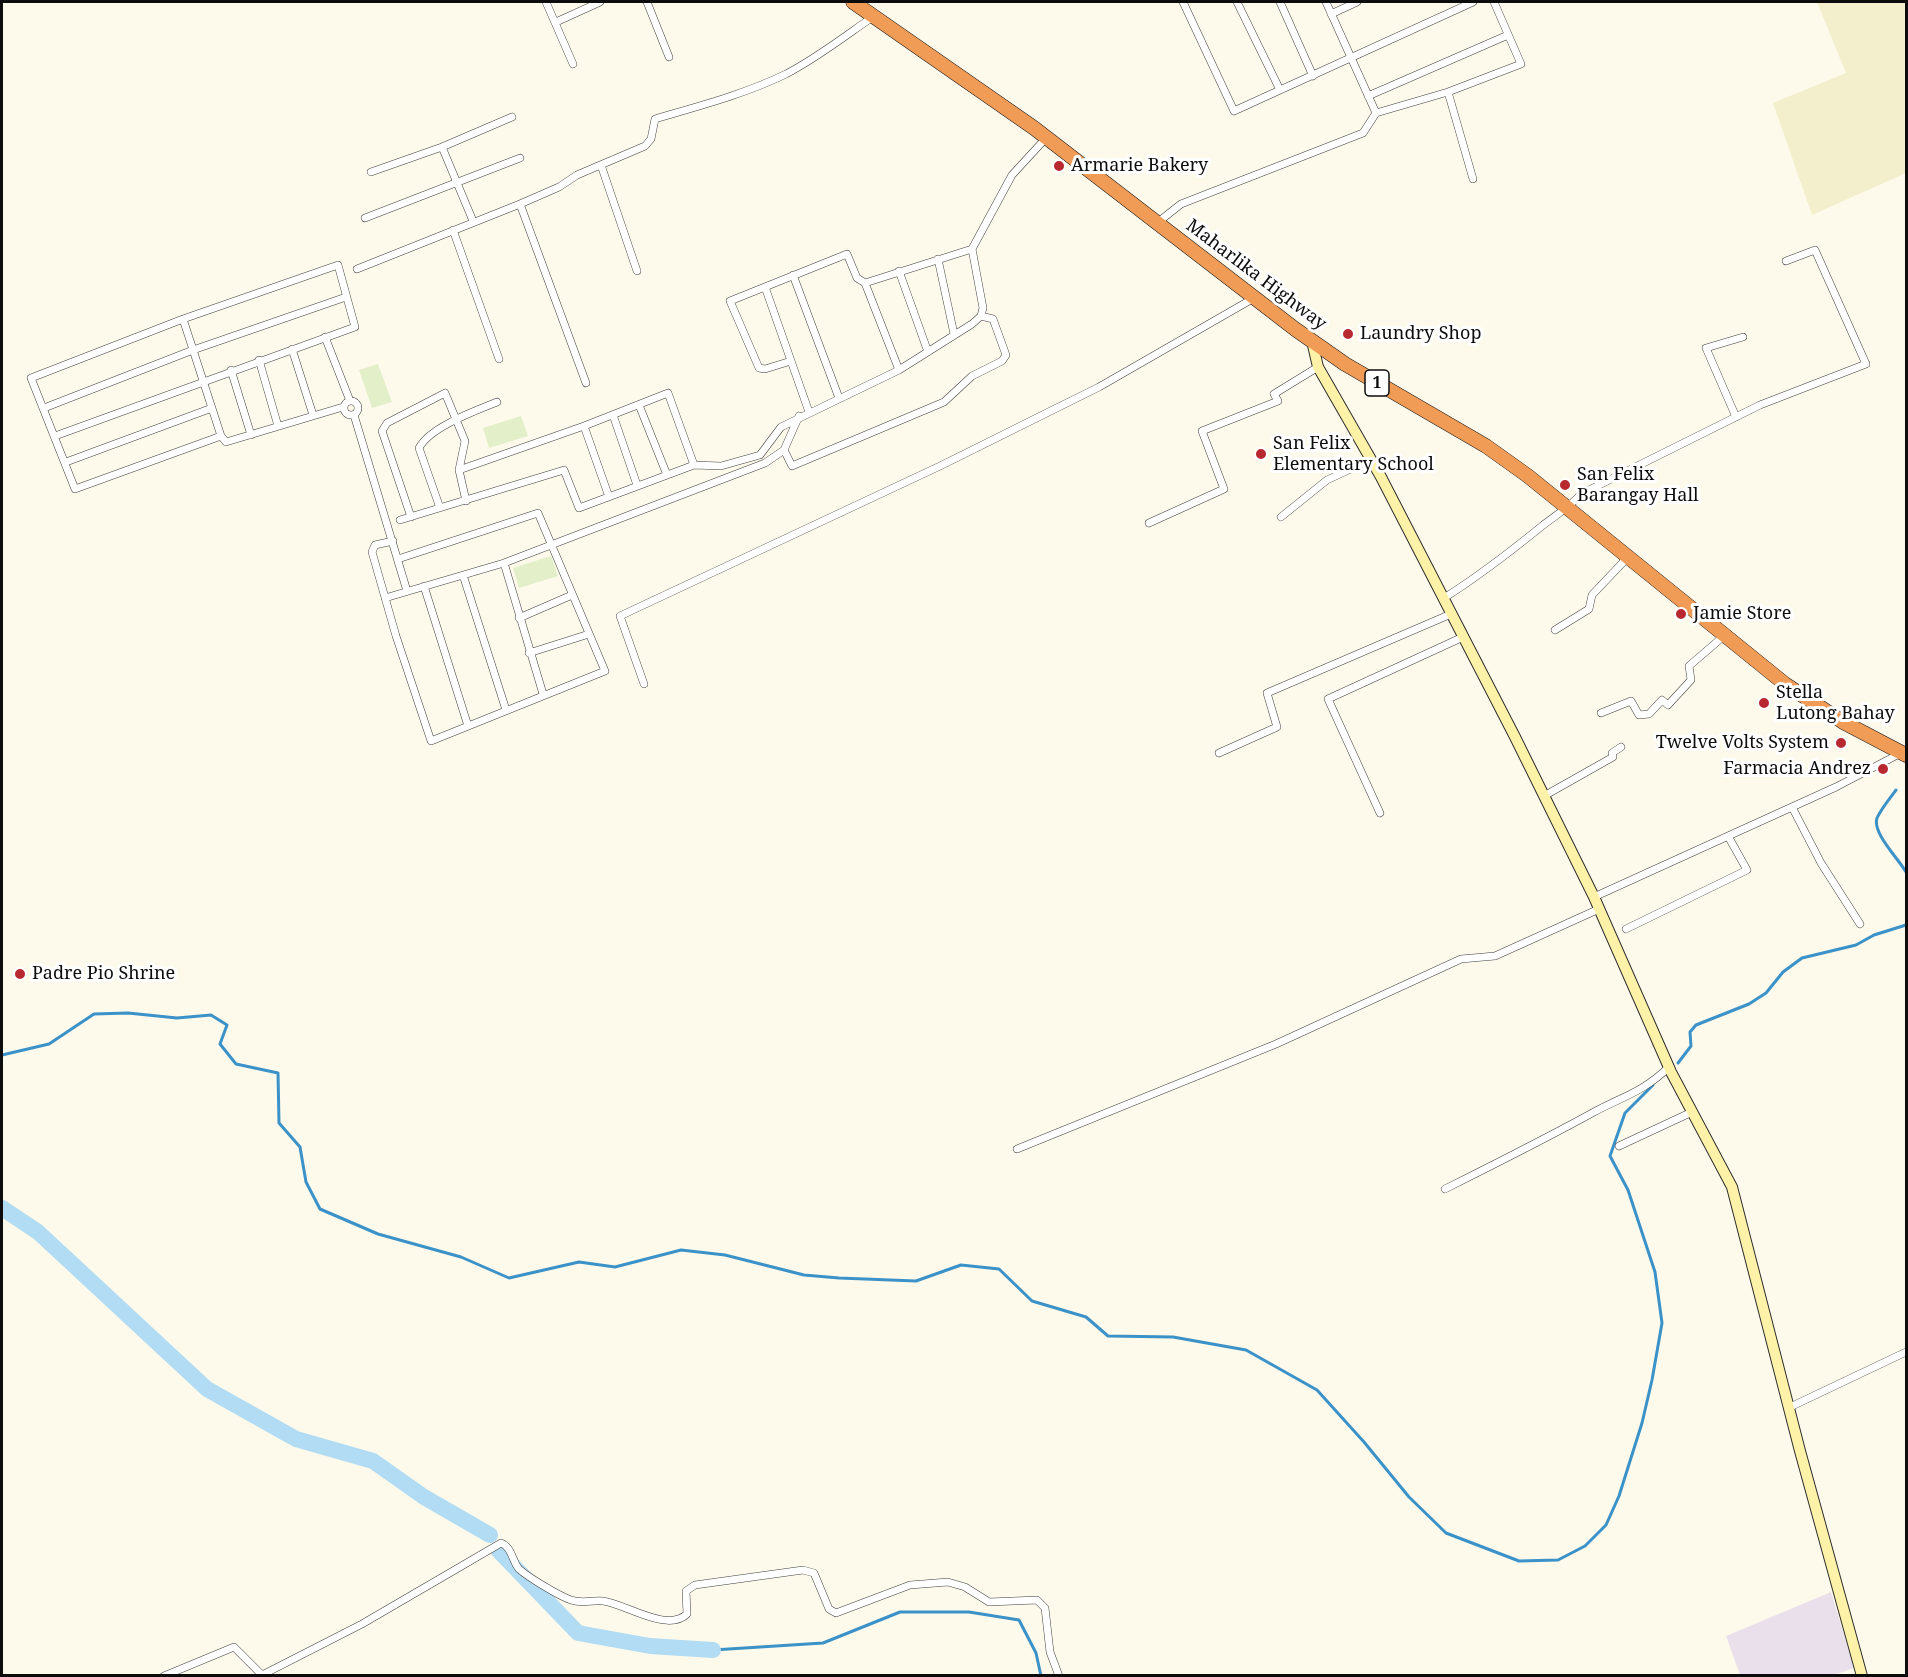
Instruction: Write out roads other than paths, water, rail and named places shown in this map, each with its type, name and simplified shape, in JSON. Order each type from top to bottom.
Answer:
[{"type":"highway","name":"Maharlika Highway","points":[[853,2],[1047,137],[1312,341],[1345,364],[1486,446],[1569,507],[1785,684],[1843,722],[1904,754]]},
{"type":"street","points":[[546,2],[573,64]]},
{"type":"street","points":[[556,22],[600,2]]},
{"type":"street","points":[[647,2],[669,57]]},
{"type":"street","points":[[1183,2],[1234,111],[1473,2]]},
{"type":"street","points":[[1237,2],[1280,90]]},
{"type":"street","points":[[1280,2],[1313,76]]},
{"type":"street","points":[[1326,2],[1376,113]]},
{"type":"street","points":[[1331,14],[1357,2]]},
{"type":"street","points":[[1157,223],[1181,204],[1363,133],[1376,113],[1448,92],[1521,63],[1494,2]]},
{"type":"street","points":[[357,269],[520,204],[645,146],[651,139],[655,119],[725,98],[786,74],[826,50],[874,16]]},
{"type":"street","points":[[1368,96],[1509,34]]},
{"type":"street","points":[[1448,92],[1473,179]]},
{"type":"street","points":[[371,172],[442,147],[512,117]]},
{"type":"street","points":[[400,520],[564,470],[579,508],[694,465],[721,466],[760,455],[781,427],[799,416],[899,370],[981,316],[983,308],[972,249],[1012,175],[1047,137]]},
{"type":"street","points":[[442,147],[473,221]]},
{"type":"street","points":[[365,218],[520,158]]},
{"type":"street","points":[[601,165],[637,272]]},
{"type":"street","points":[[520,204],[586,383]]},
{"type":"street","points":[[453,230],[499,358]]},
{"type":"street","points":[[865,283],[972,249]]},
{"type":"street","points":[[1444,598],[1491,569],[1546,522],[1569,507],[1581,494],[1760,405],[1866,364],[1815,250],[1786,261]]},
{"type":"street","points":[[791,361],[765,369],[759,368],[730,301],[847,254],[857,278],[865,283],[899,370]]},
{"type":"street","points":[[938,259],[954,334]]},
{"type":"street","points":[[55,436],[202,380],[355,327],[338,265],[183,319],[31,378],[75,489],[221,436]]},
{"type":"street","points":[[899,271],[928,352]]},
{"type":"street","points":[[793,275],[839,398]]},
{"type":"street","points":[[765,287],[809,412]]},
{"type":"street","points":[[44,408],[193,350],[346,297]]},
{"type":"street","points":[[644,684],[620,616],[940,466],[1099,387],[1254,298]]},
{"type":"street","points":[[784,450],[792,466],[944,402],[972,376],[1002,361],[1006,355],[993,319],[981,316]]},
{"type":"street","points":[[183,319],[221,436],[226,442],[344,407],[350,401]]},
{"type":"street","points":[[325,337],[350,401],[358,407],[354,415],[408,591]]},
{"type":"street","points":[[1736,417],[1706,348],[1743,337]]},
{"type":"street","points":[[1312,341],[1318,367],[1372,459],[1544,796],[1594,897],[1669,1067],[1732,1187],[1788,1408],[1862,1676]]},
{"type":"street","points":[[292,349],[313,415]]},
{"type":"street","points":[[259,360],[278,426]]},
{"type":"street","points":[[1149,523],[1224,489],[1202,431],[1278,401],[1274,394],[1318,367]]},
{"type":"street","points":[[231,370],[251,435]]},
{"type":"street","points":[[411,517],[382,431],[387,423],[445,393],[465,441],[459,470],[466,501]]},
{"type":"street","points":[[459,470],[584,426],[668,393],[694,465]]},
{"type":"street","points":[[440,508],[419,448],[423,440],[456,420],[497,402]]},
{"type":"street","points":[[639,405],[667,475]]},
{"type":"street","points":[[344,407],[345,412],[354,415]]},
{"type":"street","points":[[66,462],[212,408]]},
{"type":"street","points":[[613,415],[637,485]]},
{"type":"street","points":[[386,598],[504,563],[765,463],[784,450],[799,416]]},
{"type":"street","points":[[584,426],[609,496]]},
{"type":"street","points":[[1281,517],[1327,480],[1372,459]]},
{"type":"street","points":[[393,541],[375,545],[372,552],[430,741],[605,671],[550,546],[538,513],[398,559]]},
{"type":"street","points":[[1555,630],[1589,609],[1592,595],[1630,556]]},
{"type":"street","points":[[504,563],[543,694]]},
{"type":"street","points":[[463,575],[506,710]]},
{"type":"street","points":[[424,586],[468,726]]},
{"type":"street","points":[[519,618],[572,595]]},
{"type":"street","points":[[1220,753],[1277,727],[1267,693],[1451,614]]},
{"type":"street","points":[[529,653],[589,634]]},
{"type":"street","points":[[1601,713],[1631,701],[1639,715],[1648,714],[1662,700],[1668,705],[1691,680],[1689,666],[1725,635]]},
{"type":"street","points":[[1380,813],[1328,699],[1463,637]]},
{"type":"street","points":[[1544,796],[1613,757],[1612,753],[1621,747]]},
{"type":"street","points":[[1594,897],[1904,754]]},
{"type":"street","points":[[1792,807],[1821,863],[1860,924]]},
{"type":"street","points":[[1626,929],[1747,870],[1728,836]]},
{"type":"street","points":[[1017,1149],[1276,1044],[1461,959],[1495,956],[1599,909]]},
{"type":"street","points":[[1445,1189],[1545,1140],[1596,1111],[1635,1095],[1669,1067]]},
{"type":"street","points":[[1619,1146],[1692,1112]]},
{"type":"street","points":[[1788,1408],[1906,1352]]},
{"type":"street","points":[[164,1676],[234,1647],[262,1675],[362,1624],[501,1543],[507,1546],[519,1569],[568,1600],[604,1601],[648,1617],[668,1620],[677,1620],[687,1614],[686,1591],[695,1585],[802,1570],[814,1573],[829,1609],[836,1613],[910,1585],[948,1582],[965,1587],[989,1602],[1037,1600],[1045,1608],[1050,1652],[1059,1676]]},
{"type":"waterway","points":[[1896,790],[1877,818],[1876,824],[1882,838],[1906,872]]},
{"type":"waterway","points":[[1678,1063],[1691,1046],[1690,1032],[1696,1025],[1749,1004],[1766,993],[1783,972],[1802,958],[1856,945],[1874,935],[1906,925]]},
{"type":"waterway","points":[[2,1055],[49,1044],[94,1014],[128,1013],[177,1018],[211,1015],[227,1025],[220,1044],[236,1064],[278,1073],[279,1123],[300,1147],[306,1182],[320,1209],[378,1234],[461,1257],[509,1278],[579,1262],[615,1267],[681,1250],[725,1255],[804,1275],[839,1278],[916,1281],[961,1265],[999,1269],[1032,1301],[1086,1317],[1108,1336],[1173,1337],[1246,1350],[1317,1390],[1409,1497],[1446,1533],[1519,1561],[1558,1560],[1585,1546],[1606,1525],[1619,1496],[1642,1423],[1662,1323],[1655,1272],[1628,1190],[1610,1156],[1625,1113],[1653,1085]]},
{"type":"waterway","points":[[2,1208],[38,1232],[207,1389],[296,1439],[373,1461],[424,1497],[490,1535]]},
{"type":"waterway","points":[[498,1550],[578,1633],[650,1646],[713,1650]]},
{"type":"waterway","points":[[713,1650],[823,1643],[900,1612],[969,1612],[1019,1620],[1036,1653],[1041,1676]]},
{"type":"place","name":"Armarie Bakery","points":[[1059,166]]},
{"type":"place","name":"Laundry Shop","points":[[1348,334]]},
{"type":"place","name":"San Felix Elementary School","points":[[1261,454]]},
{"type":"place","name":"San Felix Barangay Hall","points":[[1565,485]]},
{"type":"place","name":"Jamie Store","points":[[1681,614]]},
{"type":"place","name":"Stella Lutong Bahay","points":[[1764,703]]},
{"type":"place","name":"Twelve Volts System","points":[[1841,743]]},
{"type":"place","name":"Farmacia Andrez","points":[[1883,769]]},
{"type":"place","name":"Padre Pio Shrine","points":[[20,974]]}]
